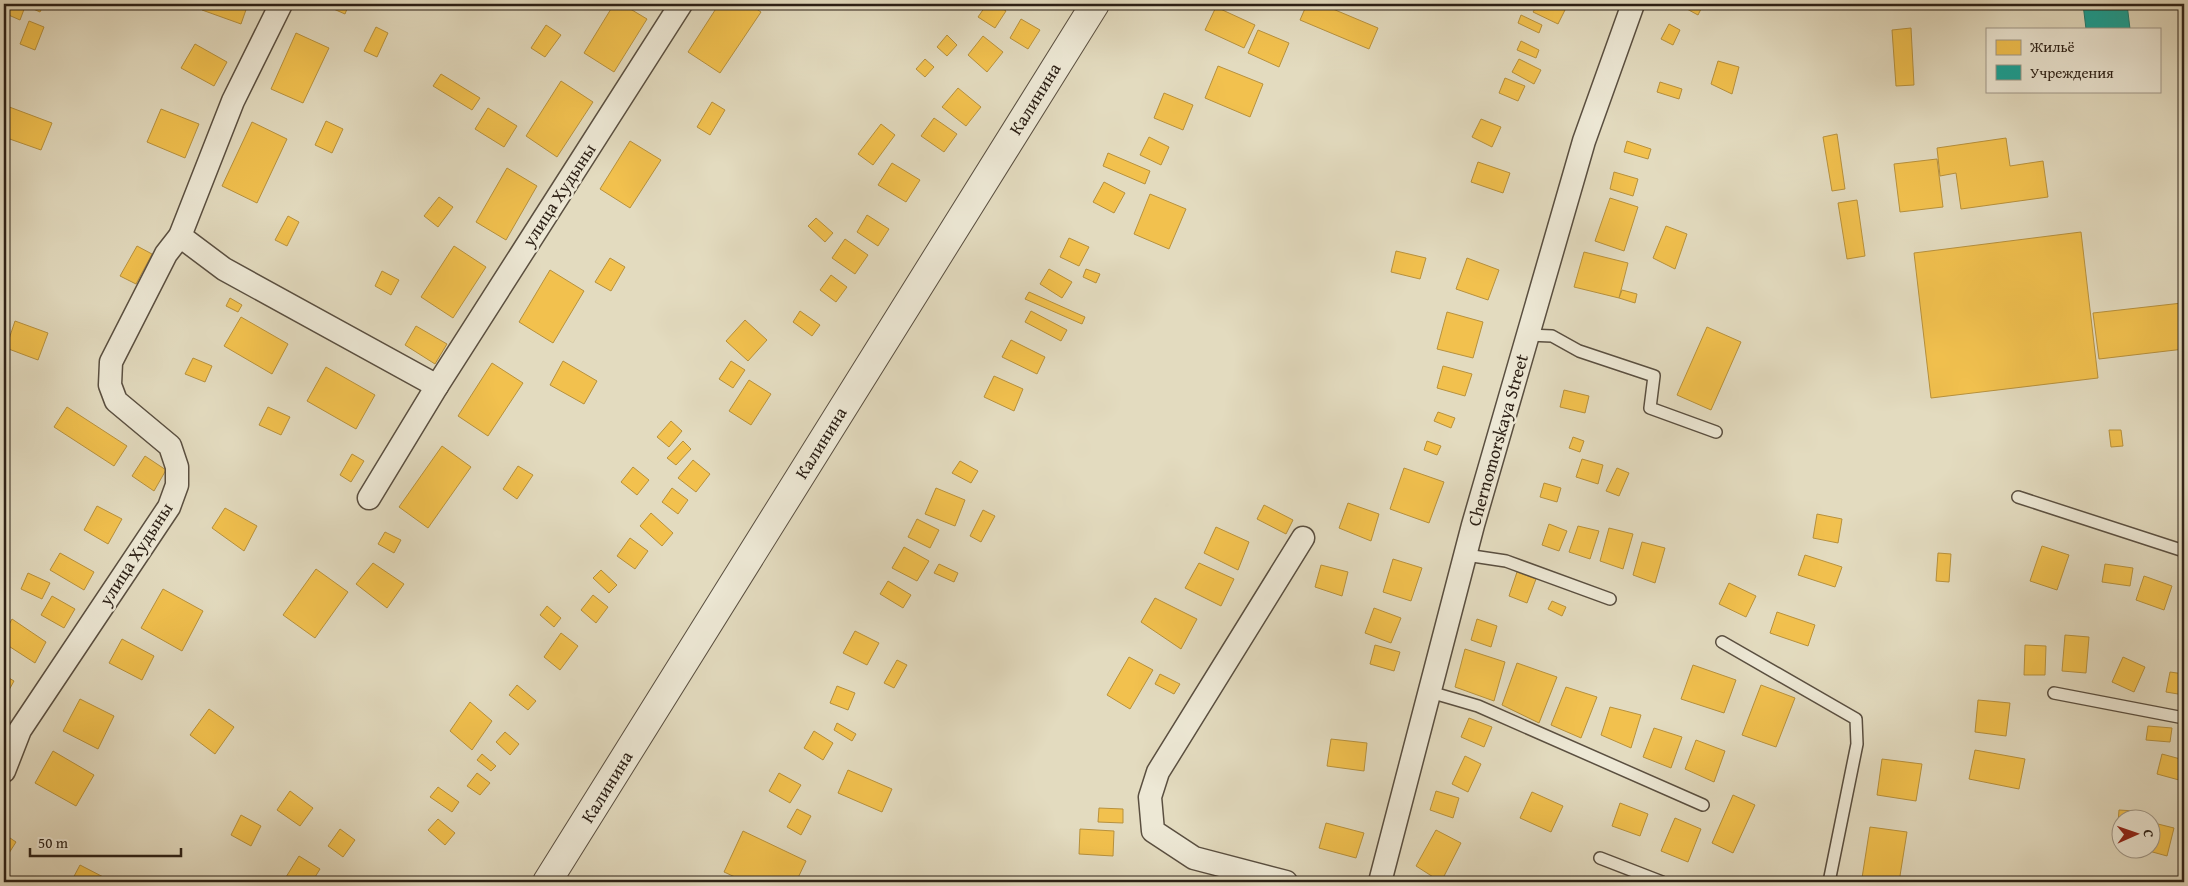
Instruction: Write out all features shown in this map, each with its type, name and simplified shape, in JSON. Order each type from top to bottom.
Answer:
[{"type":"street","name":"улица Худыны","points":[[4,771],[20,730],[169,507],[177,485],[177,467],[170,446],[116,402],[110,385],[111,362],[166,254],[180,236],[234,101],[281,4]]},
{"type":"street","name":"улица Худыны","points":[[370,498],[437,386],[681,4]]},
{"type":"street","name":"Калинина","points":[[547,882],[1095,4]]},
{"type":"street","name":"Chernomorskaya Street","points":[[1380,882],[1466,555],[1528,335],[1584,141],[1633,4]]},
{"type":"street","points":[[180,236],[224,270],[437,386]]},
{"type":"street","points":[[1286,882],[1194,858],[1153,831],[1150,797],[1158,772],[1303,538]]},
{"type":"lane","points":[[1528,335],[1552,336],[1579,351],[1654,376],[1650,408],[1716,432]]},
{"type":"lane","points":[[2018,497],[2184,551]]},
{"type":"lane","points":[[1466,555],[1506,561],[1610,599]]},
{"type":"lane","points":[[1722,642],[1856,719],[1858,744],[1828,882]]},
{"type":"lane","points":[[1430,692],[1478,706],[1704,805]]},
{"type":"lane","points":[[2054,693],[2184,718]]},
{"type":"lane","points":[[1600,858],[1662,882]]},
{"type":"building: Жильё","points":[[4,4],[26,4],[20,20],[4,13]]},
{"type":"building: Жильё","points":[[33,4],[44,4],[40,12],[31,8]]},
{"type":"building: Жильё","points":[[205,4],[248,4],[241,24],[202,10]]},
{"type":"building: Жильё","points":[[322,4],[349,4],[345,14]]},
{"type":"building: Жильё","points":[[614,4],[622,4],[647,19],[614,72],[584,53]]},
{"type":"building: Жильё","points":[[719,4],[749,4],[761,12],[720,73],[688,52]]},
{"type":"building: Жильё","points":[[987,4],[996,4],[1006,11],[995,28],[978,17]]},
{"type":"building: Жильё","points":[[1264,4],[1280,4],[1278,9]]},
{"type":"building: Жильё","points":[[1307,4],[1321,4],[1378,28],[1369,49],[1300,20]]},
{"type":"building: Жильё","points":[[1538,4],[1568,4],[1558,24],[1533,12]]},
{"type":"building: Жильё","points":[[1687,4],[1703,5],[1698,15],[1685,8]]},
{"type":"building: Жильё","points":[[1216,7],[1255,25],[1244,48],[1205,30]]},
{"type":"building: Жильё","points":[[1521,15],[1542,25],[1539,33],[1518,23]]},
{"type":"building: Жильё","points":[[1021,19],[1040,30],[1028,49],[1010,38]]},
{"type":"building: Жильё","points":[[29,21],[44,27],[35,50],[20,44]]},
{"type":"building: Жильё","points":[[1669,24],[1680,30],[1673,45],[1661,39]]},
{"type":"building: Жильё","points":[[546,25],[561,35],[545,57],[531,48]]},
{"type":"building: Жильё","points":[[376,27],[388,33],[377,57],[364,51]]},
{"type":"building: Жильё","points":[[1911,28],[1914,85],[1896,86],[1892,30]]},
{"type":"building: Жильё","points":[[1258,30],[1289,43],[1279,67],[1248,53]]},
{"type":"building: Жильё","points":[[296,33],[329,48],[303,103],[271,89]]},
{"type":"building: Жильё","points":[[947,35],[957,45],[947,56],[937,47]]},
{"type":"building: Жильё","points":[[983,36],[1003,52],[987,72],[968,55]]},
{"type":"building: Жильё","points":[[1521,41],[1539,50],[1536,58],[1517,50]]},
{"type":"building: Жильё","points":[[195,44],[227,62],[214,86],[181,68]]},
{"type":"building: Жильё","points":[[925,59],[934,67],[925,77],[916,69]]},
{"type":"building: Жильё","points":[[1519,59],[1541,70],[1534,84],[1512,72]]},
{"type":"building: Жильё","points":[[1718,61],[1739,67],[1732,94],[1711,84]]},
{"type":"building: Жильё","points":[[1218,66],[1263,84],[1250,117],[1205,98]]},
{"type":"building: Жильё","points":[[441,74],[480,98],[472,110],[433,86]]},
{"type":"building: Жильё","points":[[1505,78],[1525,86],[1518,101],[1499,93]]},
{"type":"building: Жильё","points":[[561,81],[593,102],[557,157],[526,136]]},
{"type":"building: Жильё","points":[[1660,82],[1682,89],[1679,99],[1657,92]]},
{"type":"building: Жильё","points":[[958,88],[981,107],[966,126],[942,107]]},
{"type":"building: Жильё","points":[[1164,93],[1193,105],[1183,130],[1154,118]]},
{"type":"building: Жильё","points":[[712,102],[725,110],[710,135],[697,127]]},
{"type":"building: Жильё","points":[[4,105],[52,123],[41,150],[4,137]]},
{"type":"building: Жильё","points":[[488,108],[517,126],[504,147],[475,129]]},
{"type":"building: Жильё","points":[[161,109],[199,124],[185,158],[147,142]]},
{"type":"building: Жильё","points":[[934,118],[957,134],[944,152],[921,136]]},
{"type":"building: Жильё","points":[[1481,119],[1501,127],[1492,147],[1472,137]]},
{"type":"building: Жильё","points":[[326,121],[343,129],[332,153],[315,145]]},
{"type":"building: Жильё","points":[[252,122],[287,139],[257,203],[222,186]]},
{"type":"building: Жильё","points":[[881,124],[895,135],[873,165],[858,154]]},
{"type":"building: Жильё","points":[[1837,134],[1845,189],[1832,191],[1823,137]]},
{"type":"building: Жильё","points":[[1149,137],[1169,147],[1161,165],[1140,155]]},
{"type":"building: Жильё","points":[[2006,138],[2010,166],[2043,161],[2048,197],[1961,209],[1956,173],[1940,176],[1937,148]]},
{"type":"building: Жильё","points":[[630,141],[661,160],[630,208],[600,189]]},
{"type":"building: Жильё","points":[[1627,141],[1651,149],[1648,159],[1624,152]]},
{"type":"building: Жильё","points":[[1108,153],[1150,171],[1145,184],[1103,166]]},
{"type":"building: Жильё","points":[[2180,156],[2184,156],[2184,191]]},
{"type":"building: Жильё","points":[[1937,159],[1943,207],[1900,212],[1894,164]]},
{"type":"building: Жильё","points":[[1478,162],[1510,173],[1503,193],[1471,182]]},
{"type":"building: Жильё","points":[[892,163],[920,180],[906,202],[878,185]]},
{"type":"building: Жильё","points":[[507,168],[537,186],[506,240],[476,222]]},
{"type":"building: Жильё","points":[[1614,172],[1638,179],[1633,196],[1610,189]]},
{"type":"building: Жильё","points":[[1104,182],[1125,193],[1114,213],[1093,202]]},
{"type":"building: Жильё","points":[[1150,194],[1186,209],[1169,249],[1134,234]]},
{"type":"building: Жильё","points":[[439,197],[453,207],[438,227],[424,216]]},
{"type":"building: Жильё","points":[[1610,198],[1638,207],[1624,251],[1595,241]]},
{"type":"building: Жильё","points":[[1857,200],[1865,256],[1847,259],[1838,203]]},
{"type":"building: Жильё","points":[[867,215],[889,229],[878,246],[857,232]]},
{"type":"building: Жильё","points":[[288,216],[299,222],[287,246],[275,240]]},
{"type":"building: Жильё","points":[[816,218],[833,233],[825,242],[808,226]]},
{"type":"building: Жильё","points":[[1666,226],[1687,234],[1675,269],[1653,258]]},
{"type":"building: Жильё","points":[[2081,232],[2098,378],[1931,398],[1914,253]]},
{"type":"building: Жильё","points":[[1069,238],[1089,247],[1079,266],[1060,257]]},
{"type":"building: Жильё","points":[[845,239],[868,255],[855,274],[832,258]]},
{"type":"building: Жильё","points":[[137,246],[152,254],[136,284],[120,276]]},
{"type":"building: Жильё","points":[[454,246],[486,267],[453,318],[421,297]]},
{"type":"building: Жильё","points":[[1396,251],[1426,258],[1420,279],[1391,272]]},
{"type":"building: Жильё","points":[[1584,252],[1628,263],[1619,298],[1574,287]]},
{"type":"building: Жильё","points":[[610,258],[625,267],[611,291],[595,282]]},
{"type":"building: Жильё","points":[[1467,258],[1499,270],[1488,300],[1456,289]]},
{"type":"building: Жильё","points":[[1049,269],[1072,282],[1062,298],[1040,284]]},
{"type":"building: Жильё","points":[[1086,269],[1100,274],[1096,283],[1083,277]]},
{"type":"building: Жильё","points":[[550,270],[584,291],[553,343],[519,322]]},
{"type":"building: Жильё","points":[[382,271],[399,280],[391,295],[375,286]]},
{"type":"building: Жильё","points":[[831,275],[847,287],[836,302],[820,290]]},
{"type":"building: Жильё","points":[[1622,290],[1637,294],[1635,303],[1619,298]]},
{"type":"building: Жильё","points":[[1029,292],[1085,317],[1082,324],[1025,299]]},
{"type":"building: Жильё","points":[[230,298],[242,305],[238,312],[226,306]]},
{"type":"building: Жильё","points":[[2182,303],[2184,349],[2099,359],[2093,313]]},
{"type":"building: Жильё","points":[[800,311],[820,325],[812,336],[793,322]]},
{"type":"building: Жильё","points":[[1031,311],[1067,330],[1061,341],[1025,322]]},
{"type":"building: Жильё","points":[[1447,312],[1483,322],[1473,358],[1437,349]]},
{"type":"building: Жильё","points":[[241,317],[288,344],[272,374],[224,346]]},
{"type":"building: Жильё","points":[[745,320],[767,340],[748,361],[726,341]]},
{"type":"building: Жильё","points":[[15,321],[48,333],[38,360],[6,348]]},
{"type":"building: Жильё","points":[[416,326],[447,344],[435,364],[405,345]]},
{"type":"building: Жильё","points":[[1707,327],[1741,342],[1711,410],[1677,395]]},
{"type":"building: Жильё","points":[[1011,340],[1045,357],[1037,374],[1002,357]]},
{"type":"building: Жильё","points":[[193,358],[212,366],[205,382],[185,374]]},
{"type":"building: Жильё","points":[[563,361],[597,381],[584,404],[550,385]]},
{"type":"building: Жильё","points":[[731,361],[745,370],[733,388],[719,379]]},
{"type":"building: Жильё","points":[[492,363],[523,383],[488,436],[458,416]]},
{"type":"building: Жильё","points":[[1443,366],[1472,374],[1465,396],[1437,388]]},
{"type":"building: Жильё","points":[[326,367],[375,395],[356,429],[307,401]]},
{"type":"building: Жильё","points":[[994,376],[1023,389],[1014,411],[984,397]]},
{"type":"building: Жильё","points":[[749,380],[771,394],[751,425],[729,411]]},
{"type":"building: Жильё","points":[[1564,390],[1589,396],[1585,413],[1560,407]]},
{"type":"building: Жильё","points":[[67,407],[127,446],[114,466],[54,427]]},
{"type":"building: Жильё","points":[[268,407],[290,417],[281,435],[259,425]]},
{"type":"building: Жильё","points":[[1438,412],[1455,418],[1451,428],[1434,421]]},
{"type":"building: Жильё","points":[[671,421],[682,431],[669,447],[657,437]]},
{"type":"building: Жильё","points":[[2109,430],[2121,430],[2123,446],[2111,447]]},
{"type":"building: Жильё","points":[[1573,437],[1584,441],[1580,452],[1569,448]]},
{"type":"building: Жильё","points":[[683,441],[691,449],[676,465],[667,458]]},
{"type":"building: Жильё","points":[[1427,441],[1441,446],[1437,455],[1424,450]]},
{"type":"building: Жильё","points":[[442,446],[471,467],[428,528],[399,507]]},
{"type":"building: Жильё","points":[[352,454],[364,461],[351,482],[340,475]]},
{"type":"building: Жильё","points":[[145,456],[166,470],[154,491],[132,476]]},
{"type":"building: Жильё","points":[[1582,459],[1603,465],[1598,484],[1576,477]]},
{"type":"building: Жильё","points":[[693,460],[710,474],[696,492],[678,478]]},
{"type":"building: Жильё","points":[[960,461],[978,471],[971,483],[952,473]]},
{"type":"building: Жильё","points":[[518,466],[533,475],[517,499],[503,489]]},
{"type":"building: Жильё","points":[[633,467],[649,480],[637,495],[621,482]]},
{"type":"building: Жильё","points":[[1404,468],[1444,482],[1429,523],[1390,509]]},
{"type":"building: Жильё","points":[[1617,468],[1629,473],[1619,496],[1606,491]]},
{"type":"building: Жильё","points":[[1544,483],[1561,488],[1557,502],[1540,497]]},
{"type":"building: Жильё","points":[[672,488],[688,500],[678,514],[662,502]]},
{"type":"building: Жильё","points":[[936,488],[965,500],[955,526],[925,514]]},
{"type":"building: Жильё","points":[[1348,503],[1379,514],[1371,541],[1339,528]]},
{"type":"building: Жильё","points":[[1264,505],[1293,520],[1286,534],[1257,519]]},
{"type":"building: Жильё","points":[[97,506],[122,519],[108,544],[84,530]]},
{"type":"building: Жильё","points":[[225,508],[257,526],[244,551],[212,528]]},
{"type":"building: Жильё","points":[[983,510],[995,516],[981,542],[970,536]]},
{"type":"building: Жильё","points":[[651,513],[673,533],[662,546],[640,526]]},
{"type":"building: Жильё","points":[[1817,514],[1842,519],[1838,543],[1813,538]]},
{"type":"building: Жильё","points":[[917,519],[939,530],[930,548],[908,537]]},
{"type":"building: Жильё","points":[[1549,524],[1567,531],[1559,551],[1542,545]]},
{"type":"building: Жильё","points":[[1578,526],[1599,531],[1590,559],[1569,552]]},
{"type":"building: Жильё","points":[[1216,527],[1249,542],[1238,570],[1204,553]]},
{"type":"building: Жильё","points":[[1609,528],[1633,534],[1623,569],[1600,561]]},
{"type":"building: Жильё","points":[[385,532],[401,540],[394,553],[378,544]]},
{"type":"building: Жильё","points":[[630,538],[648,551],[635,569],[617,556]]},
{"type":"building: Жильё","points":[[1642,542],[1665,548],[1655,583],[1633,575]]},
{"type":"building: Жильё","points":[[2042,546],[2069,555],[2057,590],[2030,581]]},
{"type":"building: Жильё","points":[[904,547],[929,561],[917,581],[892,568]]},
{"type":"building: Жильё","points":[[60,553],[94,572],[84,590],[50,570]]},
{"type":"building: Жильё","points":[[1938,553],[1951,554],[1949,582],[1936,581]]},
{"type":"building: Жильё","points":[[1805,555],[1842,567],[1835,587],[1798,575]]},
{"type":"building: Жильё","points":[[1393,559],[1422,568],[1411,601],[1383,592]]},
{"type":"building: Жильё","points":[[373,563],[404,584],[387,608],[356,584]]},
{"type":"building: Жильё","points":[[1199,563],[1234,579],[1221,606],[1185,588]]},
{"type":"building: Жильё","points":[[939,564],[958,573],[954,582],[934,573]]},
{"type":"building: Жильё","points":[[2105,564],[2133,568],[2130,586],[2102,582]]},
{"type":"building: Жильё","points":[[1321,565],[1348,572],[1342,596],[1315,587]]},
{"type":"building: Жильё","points":[[316,569],[348,592],[315,638],[283,615]]},
{"type":"building: Жильё","points":[[601,570],[617,585],[609,593],[593,578]]},
{"type":"building: Жильё","points":[[1517,572],[1536,579],[1527,603],[1509,596]]},
{"type":"building: Жильё","points":[[28,573],[50,583],[42,599],[21,589]]},
{"type":"building: Жильё","points":[[2144,576],[2172,586],[2164,610],[2136,600]]},
{"type":"building: Жильё","points":[[888,581],[911,595],[903,608],[880,594]]},
{"type":"building: Жильё","points":[[1729,583],[1756,596],[1746,617],[1719,604]]},
{"type":"building: Жильё","points":[[163,589],[203,611],[182,651],[141,628]]},
{"type":"building: Жильё","points":[[593,595],[608,607],[596,623],[581,610]]},
{"type":"building: Жильё","points":[[52,596],[75,609],[64,628],[41,615]]},
{"type":"building: Жильё","points":[[1155,598],[1197,619],[1181,649],[1141,622]]},
{"type":"building: Жильё","points":[[1552,601],[1566,607],[1562,616],[1548,609]]},
{"type":"building: Жильё","points":[[547,606],[561,618],[554,627],[540,615]]},
{"type":"building: Жильё","points":[[1374,608],[1401,618],[1391,643],[1365,633]]},
{"type":"building: Жильё","points":[[1777,612],[1815,625],[1808,646],[1770,633]]},
{"type":"building: Жильё","points":[[12,619],[46,642],[35,663],[4,643],[4,634]]},
{"type":"building: Жильё","points":[[1477,619],[1497,626],[1491,647],[1471,640]]},
{"type":"building: Жильё","points":[[855,631],[879,643],[867,665],[843,653]]},
{"type":"building: Жильё","points":[[561,633],[578,646],[560,670],[544,657]]},
{"type":"building: Жильё","points":[[2065,635],[2089,637],[2086,673],[2062,671]]},
{"type":"building: Жильё","points":[[122,639],[154,656],[142,680],[109,663]]},
{"type":"building: Жильё","points":[[1375,645],[1400,652],[1394,671],[1370,664]]},
{"type":"building: Жильё","points":[[2025,645],[2046,646],[2045,675],[2024,675]]},
{"type":"building: Жильё","points":[[1465,649],[1505,662],[1494,701],[1455,687]]},
{"type":"building: Жильё","points":[[1129,657],[1153,670],[1130,709],[1107,695]]},
{"type":"building: Жильё","points":[[2123,657],[2145,667],[2134,692],[2112,682]]},
{"type":"building: Жильё","points":[[897,660],[907,665],[894,688],[884,683]]},
{"type":"building: Жильё","points":[[1517,663],[1557,677],[1539,723],[1502,705]]},
{"type":"building: Жильё","points":[[1693,665],[1736,680],[1724,713],[1681,699]]},
{"type":"building: Жильё","points":[[2170,672],[2184,674],[2184,695],[2166,692]]},
{"type":"building: Жильё","points":[[1160,674],[1180,684],[1174,694],[1155,684]]},
{"type":"building: Жильё","points":[[4,675],[14,681],[4,699]]},
{"type":"building: Жильё","points":[[517,685],[536,701],[528,710],[509,695]]},
{"type":"building: Жильё","points":[[1761,685],[1795,698],[1776,747],[1742,735]]},
{"type":"building: Жильё","points":[[837,686],[855,693],[848,710],[830,703]]},
{"type":"building: Жильё","points":[[1566,687],[1597,697],[1581,738],[1551,725]]},
{"type":"building: Жильё","points":[[80,699],[114,716],[98,749],[63,731]]},
{"type":"building: Жильё","points":[[1978,700],[2010,703],[2006,736],[1975,732]]},
{"type":"building: Жильё","points":[[470,702],[492,721],[472,750],[450,731]]},
{"type":"building: Жильё","points":[[1610,707],[1641,715],[1631,748],[1601,735]]},
{"type":"building: Жильё","points":[[209,709],[234,727],[215,754],[190,735]]},
{"type":"building: Жильё","points":[[1469,718],[1492,727],[1484,747],[1461,737]]},
{"type":"building: Жильё","points":[[837,723],[856,734],[852,741],[834,730]]},
{"type":"building: Жильё","points":[[2148,726],[2172,728],[2170,742],[2146,740]]},
{"type":"building: Жильё","points":[[1654,728],[1682,737],[1671,768],[1643,757]]},
{"type":"building: Жильё","points":[[814,731],[833,743],[823,760],[804,748]]},
{"type":"building: Жильё","points":[[505,732],[519,744],[510,755],[496,742]]},
{"type":"building: Жильё","points":[[1331,739],[1367,743],[1364,771],[1327,766]]},
{"type":"building: Жильё","points":[[1696,740],[1725,751],[1714,782],[1685,769]]},
{"type":"building: Жильё","points":[[1975,750],[2025,759],[2019,789],[1969,779]]},
{"type":"building: Жильё","points":[[53,751],[94,775],[76,806],[35,783]]},
{"type":"building: Жильё","points":[[482,754],[496,766],[491,771],[477,760]]},
{"type":"building: Жильё","points":[[2162,754],[2184,760],[2179,780],[2157,774]]},
{"type":"building: Жильё","points":[[1465,756],[1481,764],[1468,792],[1452,784]]},
{"type":"building: Жильё","points":[[1882,759],[1922,764],[1916,801],[1877,795]]},
{"type":"building: Жильё","points":[[848,770],[892,789],[882,812],[838,793]]},
{"type":"building: Жильё","points":[[477,773],[490,783],[480,795],[467,786]]},
{"type":"building: Жильё","points":[[779,773],[801,785],[790,803],[769,791]]},
{"type":"building: Жильё","points":[[438,787],[459,802],[452,812],[430,797]]},
{"type":"building: Жильё","points":[[290,791],[313,808],[300,826],[277,810]]},
{"type":"building: Жильё","points":[[1436,791],[1459,798],[1453,818],[1430,810]]},
{"type":"building: Жильё","points":[[1532,792],[1563,806],[1551,832],[1520,818]]},
{"type":"building: Жильё","points":[[1733,795],[1755,805],[1733,853],[1712,843]]},
{"type":"building: Жильё","points":[[1620,803],[1648,814],[1640,836],[1612,826]]},
{"type":"building: Жильё","points":[[1099,808],[1123,809],[1123,823],[1098,822]]},
{"type":"building: Жильё","points":[[797,809],[811,816],[801,835],[787,827]]},
{"type":"building: Жильё","points":[[241,815],[261,826],[251,846],[231,835]]},
{"type":"building: Жильё","points":[[1675,818],[1701,829],[1688,862],[1661,851]]},
{"type":"building: Жильё","points":[[438,819],[455,833],[445,845],[428,830]]},
{"type":"building: Жильё","points":[[1326,823],[1364,833],[1356,858],[1319,848]]},
{"type":"building: Жильё","points":[[2160,824],[2174,828],[2167,856],[2160,854]]},
{"type":"building: Жильё","points":[[1870,827],[1907,832],[1899,882],[1862,878]]},
{"type":"building: Жильё","points":[[340,829],[355,840],[343,857],[328,846]]},
{"type":"building: Жильё","points":[[1080,829],[1114,831],[1113,856],[1079,854]]},
{"type":"building: Жильё","points":[[1436,830],[1461,843],[1441,882],[1416,866]]},
{"type":"building: Жильё","points":[[743,831],[806,861],[796,882],[746,882],[724,872]]},
{"type":"building: Жильё","points":[[4,834],[16,842],[4,861]]},
{"type":"building: Жильё","points":[[299,856],[320,869],[312,882],[295,882],[286,877]]},
{"type":"building: Жильё","points":[[80,865],[113,882],[71,882]]},
{"type":"building: Учреждения","points":[[2083,4],[2127,4],[2130,28],[2086,28]]}]
